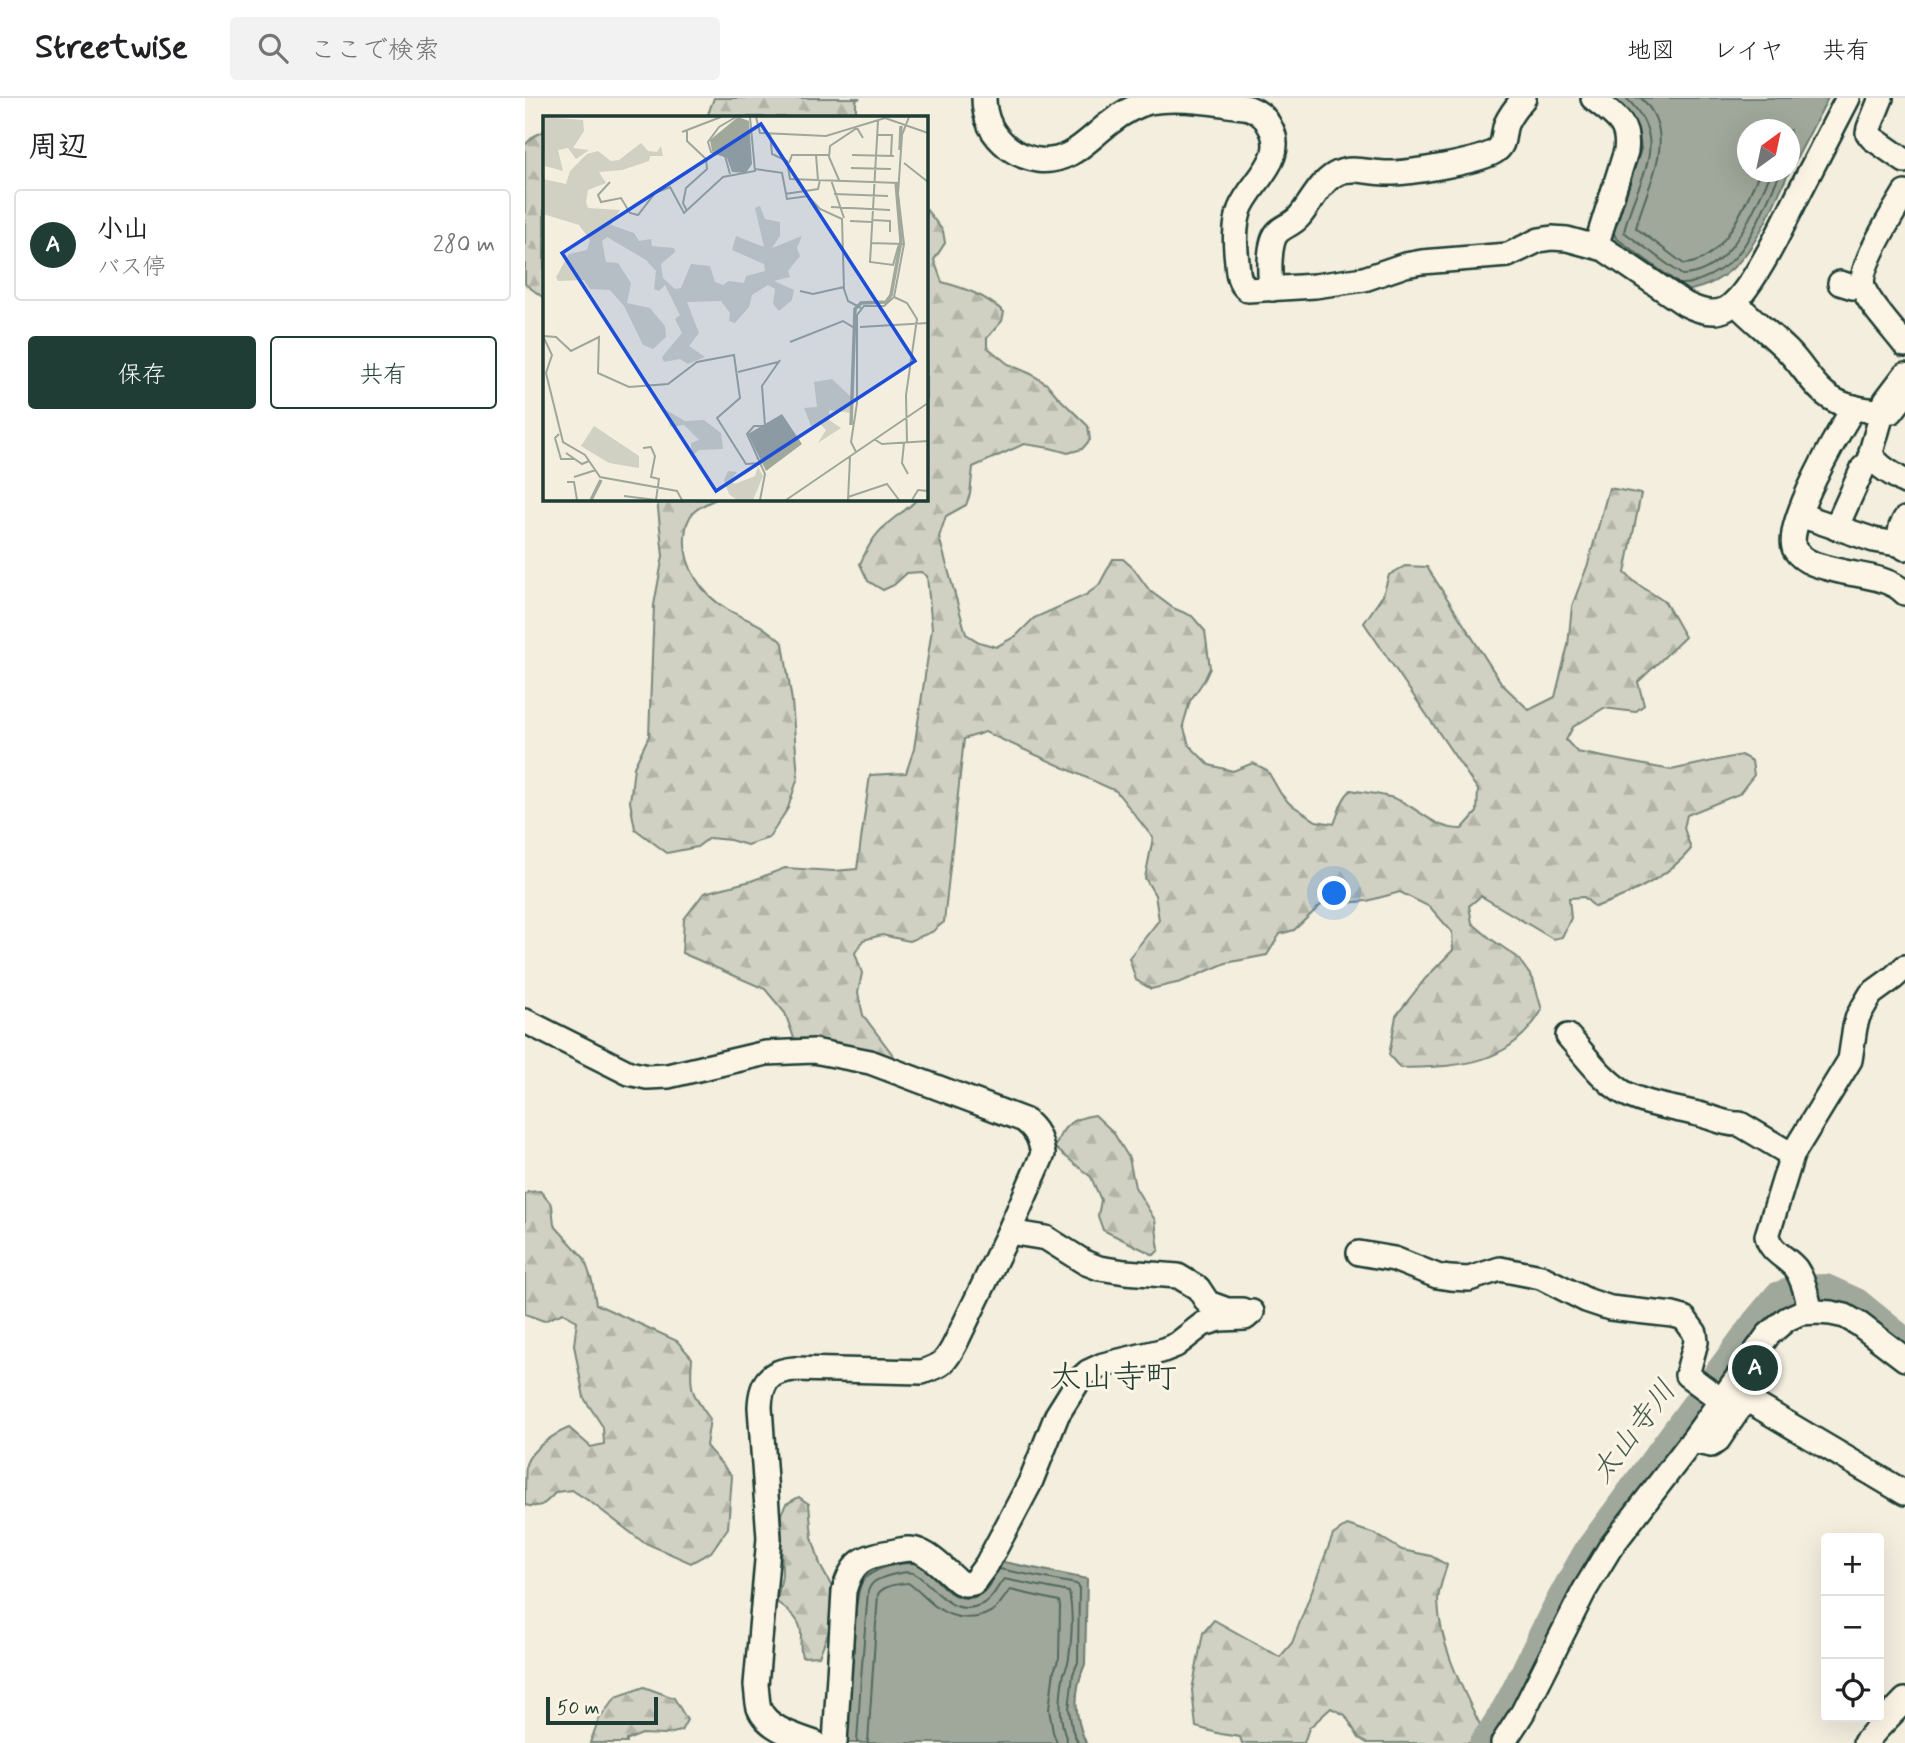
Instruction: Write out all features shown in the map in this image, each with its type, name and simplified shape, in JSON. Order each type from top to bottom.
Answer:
[{"type":"street","points":[[984,98],[986,117],[997,138],[1016,154],[1043,160],[1057,160],[1072,154],[1114,119],[1149,102],[1188,100],[1248,108],[1257,112],[1272,128],[1275,155],[1246,196],[1234,239],[1238,279],[1248,290],[1348,282],[1405,265],[1508,255],[1539,240],[1552,238],[1596,246],[1614,254],[1695,309],[1717,312],[1724,310],[1745,292],[1780,231],[1848,98]]},
{"type":"street","points":[[1272,289],[1269,276],[1274,237],[1278,231],[1297,219],[1326,181],[1335,174],[1347,169],[1401,172],[1486,156],[1502,146],[1508,121],[1524,98]]},
{"type":"street","points":[[1593,98],[1626,129],[1628,139],[1596,246]]},
{"type":"street","points":[[1881,98],[1868,134],[1905,161]]},
{"type":"street","points":[[1905,193],[1864,272],[1863,286],[1905,345]]},
{"type":"street","points":[[1840,283],[1853,287],[1863,286]]},
{"type":"street","points":[[1735,302],[1787,350],[1822,391],[1835,401],[1854,407],[1892,411],[1905,394]]},
{"type":"street","points":[[1905,375],[1892,391],[1883,411],[1871,452],[1877,463],[1905,482]]},
{"type":"street","points":[[1854,407],[1820,464],[1800,515],[1793,542],[1795,549],[1805,559],[1885,582],[1905,593]]},
{"type":"street","points":[[1836,528],[1863,468],[1873,458]]},
{"type":"street","points":[[1800,515],[1874,540],[1902,546],[1901,527],[1905,519]]},
{"type":"street","points":[[1811,1312],[1803,1280],[1795,1268],[1769,1244],[1767,1236],[1792,1155],[1850,1060],[1855,1027],[1864,1004],[1871,994],[1905,967]]},
{"type":"street","points":[[525,1020],[629,1073],[647,1077],[668,1076],[766,1053],[814,1051],[870,1062],[1024,1119],[1034,1128],[1041,1140],[1043,1154],[949,1357],[939,1366],[922,1372],[782,1370],[767,1380],[761,1392],[769,1538],[756,1685],[759,1707],[768,1721],[783,1731],[815,1743]]},
{"type":"street","points":[[1568,1036],[1605,1079],[1623,1092],[1730,1125],[1739,1124],[1792,1155]]},
{"type":"street","points":[[835,1743],[844,1591],[848,1575],[862,1560],[872,1555],[915,1549],[959,1582],[973,1583],[987,1564],[1030,1483],[1057,1415],[1079,1380],[1103,1365],[1176,1345],[1203,1324],[1220,1319],[1245,1318],[1252,1312],[1227,1310],[1208,1303],[1198,1289],[1178,1276],[1098,1268],[1047,1238],[1009,1232]]},
{"type":"street","points":[[1359,1253],[1394,1259],[1437,1276],[1450,1278],[1469,1279],[1500,1269],[1541,1277],[1586,1300],[1609,1308],[1684,1318],[1695,1333],[1696,1342],[1687,1375],[1712,1394]]},
{"type":"street","points":[[1503,1743],[1523,1712],[1584,1591],[1610,1548],[1692,1441],[1712,1394],[1758,1349],[1767,1335],[1787,1319],[1800,1313],[1831,1313],[1845,1316],[1859,1324],[1905,1359]]},
{"type":"street","points":[[1692,1441],[1711,1445],[1717,1440],[1766,1366],[1758,1349]]},
{"type":"street","points":[[1746,1399],[1905,1493]]},
{"type":"street","points":[[1865,1743],[1905,1700]]},
{"type":"green space","points":[[714,98],[860,98],[856,100],[858,116],[707,116]]},
{"type":"green space","points":[[543,132],[543,297],[525,284],[525,145]]},
{"type":"green space","points":[[927,210],[943,231],[945,243],[934,260],[942,282],[975,293],[1004,312],[1002,321],[987,338],[987,347],[1008,364],[1048,385],[1088,426],[1090,440],[1082,449],[1068,453],[1024,444],[973,467],[966,505],[946,516],[939,537],[966,634],[979,642],[996,647],[1016,636],[1034,618],[1086,595],[1099,585],[1113,559],[1123,559],[1150,591],[1173,608],[1192,616],[1205,631],[1210,668],[1190,701],[1183,725],[1189,745],[1209,765],[1233,771],[1253,763],[1267,770],[1289,803],[1316,821],[1334,824],[1342,802],[1351,790],[1396,799],[1435,822],[1462,829],[1477,812],[1478,790],[1364,623],[1383,595],[1389,575],[1405,566],[1427,567],[1502,684],[1529,710],[1555,697],[1568,645],[1572,606],[1588,564],[1609,488],[1641,494],[1625,573],[1665,602],[1685,637],[1638,682],[1644,705],[1635,712],[1604,708],[1573,727],[1566,740],[1577,752],[1671,770],[1741,755],[1752,761],[1754,775],[1739,794],[1687,815],[1684,828],[1691,849],[1660,876],[1635,891],[1595,907],[1584,897],[1569,898],[1571,918],[1562,937],[1553,939],[1481,896],[1469,906],[1472,923],[1517,957],[1533,979],[1542,1010],[1529,1029],[1514,1043],[1481,1060],[1442,1066],[1400,1068],[1389,1055],[1396,1016],[1425,979],[1453,950],[1452,932],[1430,907],[1400,892],[1367,901],[1321,905],[1294,930],[1280,934],[1267,955],[1226,963],[1181,982],[1151,989],[1136,980],[1129,958],[1159,920],[1155,895],[1145,878],[1153,838],[1116,791],[985,732],[964,739],[944,922],[932,932],[909,941],[882,935],[863,940],[855,953],[862,973],[858,993],[863,1015],[896,1059],[886,1063],[794,1038],[785,1013],[765,989],[682,953],[684,919],[704,893],[751,881],[785,868],[834,871],[857,869],[870,775],[906,773],[914,749],[932,629],[927,576],[921,572],[907,573],[894,585],[883,590],[868,581],[860,564],[881,529],[916,500],[927,500]]},
{"type":"green space","points":[[657,500],[714,500],[693,512],[687,522],[685,548],[691,569],[702,588],[718,603],[761,626],[783,643],[792,701],[798,777],[788,808],[769,838],[747,845],[709,838],[697,847],[667,853],[635,829],[630,802],[634,767],[649,736],[654,605],[663,556]]},
{"type":"green space","points":[[1095,1115],[1113,1132],[1129,1158],[1135,1187],[1155,1220],[1159,1250],[1154,1255],[1103,1230],[1098,1216],[1101,1200],[1091,1177],[1055,1148],[1069,1124]]},
{"type":"green space","points":[[540,1191],[552,1205],[554,1225],[584,1258],[596,1304],[677,1341],[692,1358],[693,1391],[710,1419],[706,1446],[732,1476],[728,1528],[711,1552],[691,1563],[643,1542],[572,1490],[556,1492],[539,1506],[525,1505],[526,1464],[544,1443],[569,1428],[591,1447],[604,1444],[603,1427],[584,1398],[574,1345],[577,1321],[563,1313],[544,1321],[525,1314],[525,1195],[528,1192]]},
{"type":"green space","points":[[799,1497],[809,1504],[812,1537],[821,1567],[832,1587],[829,1631],[819,1656],[802,1657],[799,1624],[777,1602],[782,1576],[781,1514],[786,1504]]},
{"type":"green space","points":[[1347,1525],[1375,1534],[1402,1550],[1431,1556],[1447,1565],[1438,1597],[1440,1619],[1454,1668],[1482,1729],[1474,1743],[1367,1743],[1359,1738],[1345,1715],[1331,1708],[1309,1728],[1304,1743],[1242,1743],[1240,1737],[1196,1727],[1192,1690],[1203,1633],[1214,1620],[1280,1657],[1292,1643],[1333,1535]]},
{"type":"green space","points":[[644,1687],[674,1698],[687,1720],[681,1731],[664,1735],[642,1734],[627,1740],[627,1743],[590,1743],[599,1719],[616,1697]]},
{"type":"water","points":[[1603,98],[1828,98],[1800,152],[1800,119],[1737,119],[1737,182],[1784,182],[1751,247],[1723,276],[1705,286],[1684,291],[1607,238],[1632,158]]},
{"type":"water","points":[[912,1556],[954,1588],[994,1560],[1087,1579],[1085,1664],[1077,1694],[1077,1714],[1086,1743],[842,1743],[851,1595],[862,1570]]},
{"type":"waterway","name":"太山寺川","points":[[1482,1743],[1509,1701],[1550,1617],[1587,1550],[1777,1295],[1797,1288],[1826,1287],[1857,1301],[1905,1340]]},
{"type":"place","name":"小山","points":[[1755,1368]]},
{"type":"district","name":"太山寺町","points":[[1113,1378]]}]
